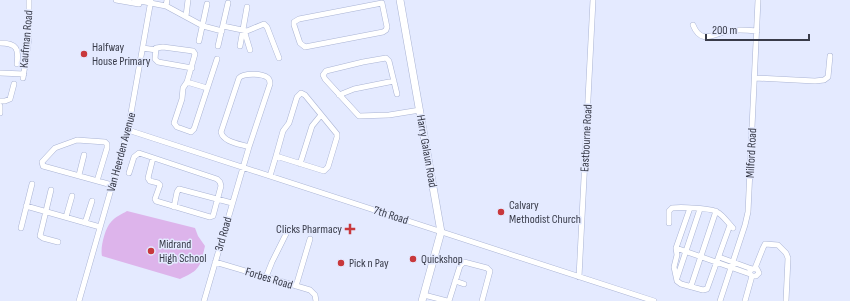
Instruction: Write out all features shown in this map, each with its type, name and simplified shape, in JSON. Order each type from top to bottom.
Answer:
[{"type":"main road","name":"Harry Galaun Road","points":[[400,0],[441,232],[423,298]]},
{"type":"street","name":"Kaufman Road","points":[[0,72],[23,76],[29,38],[29,0]]},
{"type":"street","points":[[116,0],[151,3]]},
{"type":"street","points":[[135,0],[166,6],[202,25],[248,31],[264,24],[266,25],[279,58]]},
{"type":"street","points":[[166,6],[167,0]]},
{"type":"street","points":[[186,16],[188,0]]},
{"type":"street","name":"Eastbourne Road","points":[[579,277],[593,0]]},
{"type":"street","name":"Milford Road","points":[[720,301],[748,212],[758,0]]},
{"type":"street","points":[[382,2],[387,26],[386,30],[383,32],[305,47],[300,43],[294,25],[294,22],[299,19],[382,2]]},
{"type":"street","name":"Van Heerden Avenue","points":[[79,301],[128,130],[151,3]]},
{"type":"street","points":[[218,46],[228,3]]},
{"type":"street","points":[[199,41],[207,4]]},
{"type":"street","points":[[240,46],[247,7]]},
{"type":"street","points":[[693,25],[699,34],[708,37],[728,31],[757,31]]},
{"type":"street","points":[[244,30],[250,50]]},
{"type":"street","points":[[0,43],[10,44],[16,47],[19,53],[17,64]]},
{"type":"street","points":[[192,68],[158,62],[155,59],[157,47],[192,51],[195,54],[192,68],[184,86],[182,99],[174,123],[177,127],[189,132],[192,132],[194,129],[217,59]]},
{"type":"street","points":[[143,48],[156,50]]},
{"type":"street","points":[[754,78],[815,81],[824,80],[828,76],[830,56]]},
{"type":"street","points":[[397,94],[389,61],[386,58],[363,62],[326,71],[324,73],[324,77],[359,116],[389,115],[420,110]]},
{"type":"street","name":"3rd Road","points":[[204,301],[249,147],[270,84],[266,77],[247,74],[242,75],[239,78],[221,132],[222,136],[227,139],[249,147]]},
{"type":"street","points":[[339,95],[354,89],[394,81]]},
{"type":"street","points":[[187,82],[207,88]]},
{"type":"street","points":[[0,101],[7,101],[11,98],[14,84]]},
{"type":"street","points":[[270,176],[276,156],[284,131],[289,123],[299,94],[304,94],[336,131],[337,136],[328,167],[326,170],[322,171],[276,156]]},
{"type":"street","points":[[0,106],[0,113]]},
{"type":"street","points":[[300,164],[312,126],[321,115]]},
{"type":"street","name":"7th Road","points":[[128,130],[654,301]]},
{"type":"street","points":[[97,181],[107,148],[107,144],[105,142],[79,139],[66,143],[54,148],[42,162],[43,166],[79,175],[97,181],[112,185]]},
{"type":"street","points":[[129,173],[134,156],[139,153],[217,179],[221,186],[214,214],[212,216],[174,207],[160,203],[156,200],[160,185],[149,181],[148,177],[153,158]]},
{"type":"street","points":[[79,175],[84,155]]},
{"type":"street","points":[[21,228],[32,184]]},
{"type":"street","points":[[174,207],[178,189],[232,203]]},
{"type":"street","points":[[51,190],[40,236],[58,242]]},
{"type":"street","points":[[66,217],[72,196]]},
{"type":"street","points":[[85,223],[92,201]]},
{"type":"street","points":[[26,206],[100,227]]},
{"type":"street","points":[[669,223],[669,211],[671,208],[690,208],[716,211],[731,226],[707,289],[703,290],[680,283],[676,280],[674,267],[677,255],[676,248],[690,208]]},
{"type":"street","points":[[676,280],[700,209]]},
{"type":"street","points":[[691,286],[716,211]]},
{"type":"street","points":[[266,277],[286,234]]},
{"type":"street","points":[[296,286],[310,239]]},
{"type":"street","points":[[745,301],[752,272],[765,244],[778,245],[786,253],[788,258],[786,301]]},
{"type":"street","points":[[676,248],[726,263],[732,262],[740,264],[752,272]]},
{"type":"street","name":"Forbes Road","points":[[215,262],[314,292],[316,301]]},
{"type":"street","points":[[423,298],[448,301],[460,266],[464,262],[487,268],[490,273],[482,301]]},
{"type":"street","points":[[726,263],[730,268],[752,272]]},
{"type":"street","points":[[737,270],[740,264]]},
{"type":"street","points":[[455,281],[464,284]]},
{"type":"shaded area","points":[[127,211],[195,228],[198,236],[205,246],[202,259],[198,267],[192,273],[180,279],[102,256],[102,243],[109,225],[114,219]]},
{"type":"place","name":"Halfway House Primary","points":[[84,54]]},
{"type":"place","name":"Calvary Methodist Church","points":[[501,212]]},
{"type":"place","name":"Clicks Pharmacy","points":[[350,229]]},
{"type":"place","name":"Midrand High School","points":[[151,251]]},
{"type":"place","name":"Quickshop","points":[[413,259]]},
{"type":"place","name":"Pick n Pay","points":[[341,263]]}]
